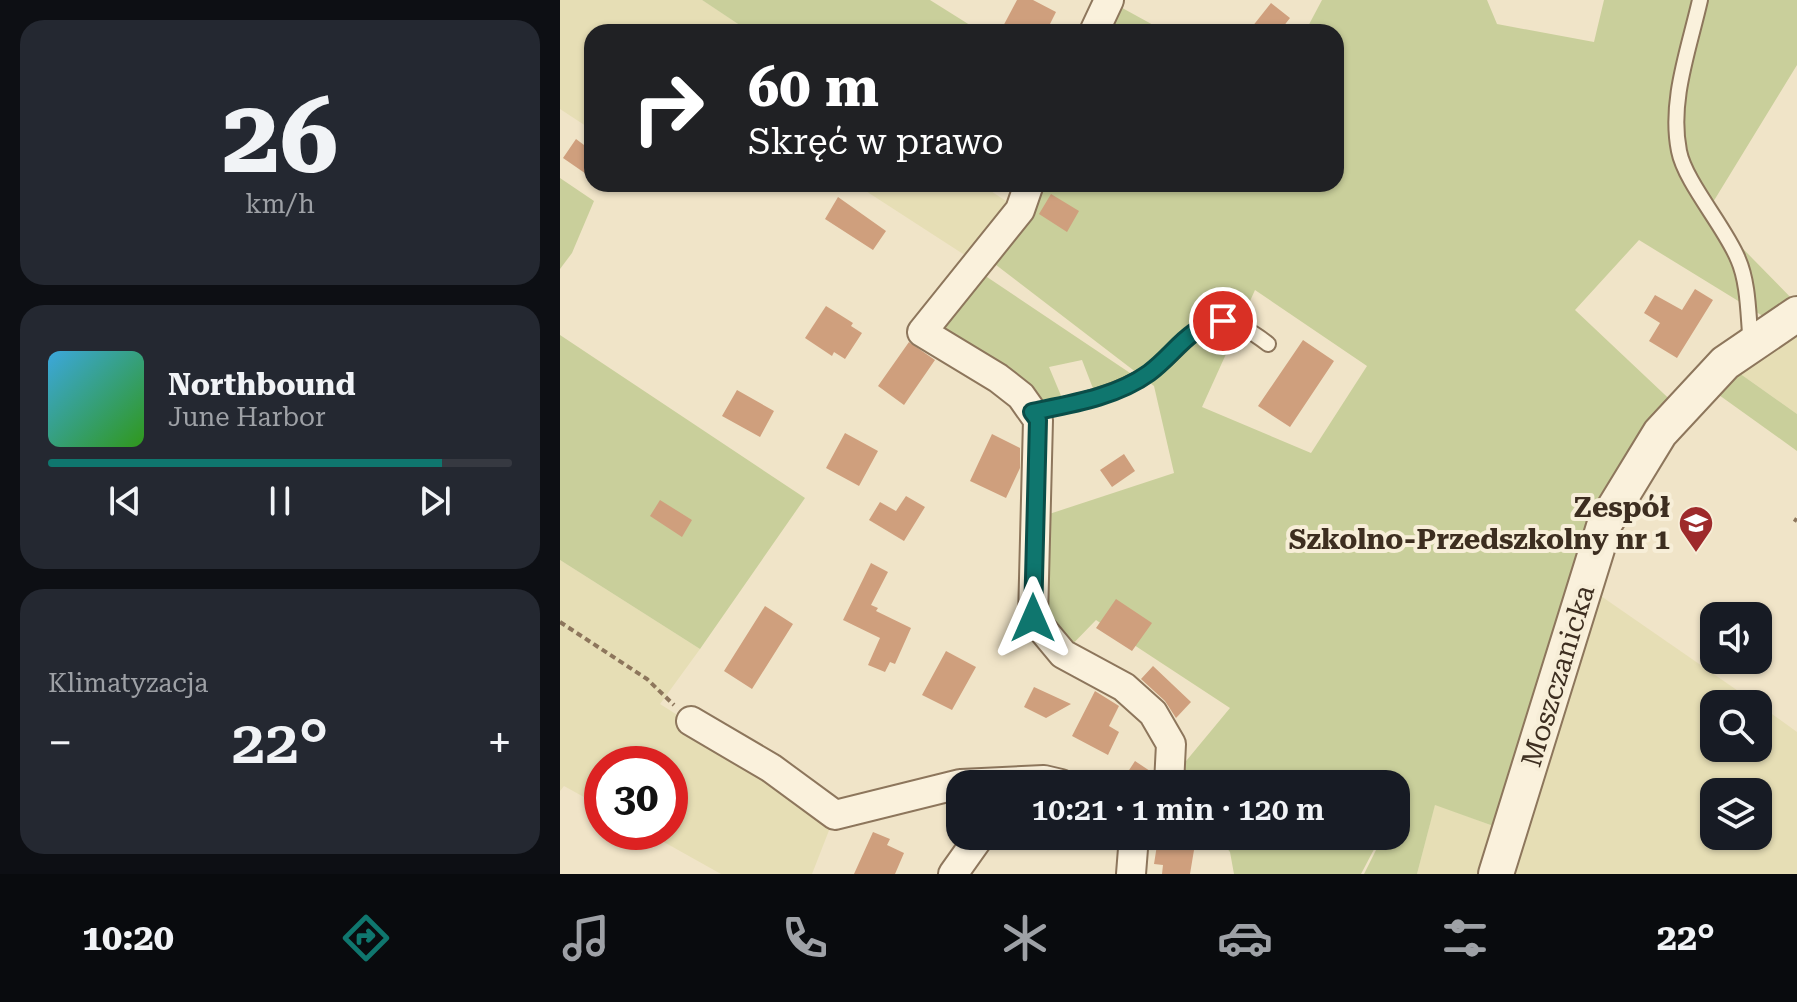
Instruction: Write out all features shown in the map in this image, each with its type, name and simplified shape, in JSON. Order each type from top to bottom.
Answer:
[{"type":"street","points":[[1098,24],[1109,0]]},
{"type":"street","points":[[1026,192],[1020,210],[922,332],[998,378],[1021,396],[1038,420],[1033,618],[1063,654],[1124,687],[1153,713],[1171,744],[1170,770]]},
{"type":"street","name":"Moszczanicka","points":[[1496,874],[1605,523],[1660,433],[1725,363],[1797,314]]},
{"type":"street","points":[[691,721],[771,768],[835,815],[946,787]]},
{"type":"street","points":[[953,874],[970,850]]},
{"type":"street","points":[[1131,874],[1133,850]]},
{"type":"lane","points":[[1700,0],[1678,96],[1676,123],[1679,151],[1687,171],[1738,258],[1751,345]]},
{"type":"lane","points":[[1032,412],[1113,392],[1147,374],[1203,324],[1223,321],[1245,326],[1268,344]]},
{"type":"path","points":[[560,622],[647,679],[691,721]]},
{"type":"shaded area","points":[[560,0],[702,0],[738,24],[584,24],[584,125],[560,109]]},
{"type":"shaded area","points":[[867,192],[992,192],[1020,210],[977,263]]},
{"type":"shaded area","points":[[1797,314],[1797,414],[1725,363]]},
{"type":"shaded area","points":[[560,560],[700,649],[660,704],[835,815],[812,874],[721,874],[678,850],[688,850],[688,746],[584,746],[584,797],[564,786],[560,791]]},
{"type":"shaded area","points":[[1585,585],[1700,665],[1700,674],[1714,674],[1737,690],[1700,690],[1700,762],[1772,762],[1772,714],[1797,732],[1797,874],[1417,874],[1435,804],[1509,832]]},
{"type":"green space","points":[[702,0],[930,0],[968,24],[738,24]]},
{"type":"green space","points":[[1322,0],[1487,0],[1497,24],[1594,42],[1604,0],[1797,0],[1797,65],[1707,212],[1797,304],[1779,326],[1639,240],[1575,310],[1681,410],[1605,523],[1510,832],[1435,805],[1417,874],[1364,874],[1376,850],[1410,850],[1410,770],[1179,770],[1230,708],[1096,620],[1063,654],[1033,618],[1034,519],[1174,473],[1154,386],[983,255],[1024,192],[1344,192],[1344,24],[1309,24]],"holes":[[[1255,290],[1367,366],[1311,453],[1202,407]]]},
{"type":"green space","points":[[1115,4],[1151,24],[1104,24]]},
{"type":"green space","points":[[560,178],[594,201],[572,253],[560,269]]},
{"type":"green space","points":[[981,273],[1136,377],[1094,391],[1082,360],[1049,367],[1062,398],[1036,404],[937,331]]},
{"type":"green space","points":[[560,335],[805,498],[700,649],[560,560]]},
{"type":"green space","points":[[1725,363],[1797,414],[1797,451],[1705,385]]},
{"type":"green space","points":[[1228,850],[1374,850],[1361,874],[1234,874]]},
{"type":"building","points":[[1017,0],[1033,0],[1056,12],[1050,24],[1004,24]]},
{"type":"building","points":[[1271,3],[1290,18],[1285,24],[1254,24]]},
{"type":"building","points":[[576,139],[584,145],[584,172],[563,158]]},
{"type":"building","points":[[1051,194],[1079,211],[1067,232],[1039,214]]},
{"type":"building","points":[[838,197],[886,231],[873,250],[825,219]]},
{"type":"building","points":[[1695,289],[1713,300],[1677,358],[1649,341],[1660,323],[1644,313],[1655,295],[1682,310]]},
{"type":"building","points":[[826,306],[853,323],[851,326],[862,333],[845,359],[834,352],[832,356],[805,338]]},
{"type":"building","points":[[1303,340],[1334,361],[1290,427],[1258,406]]},
{"type":"building","points":[[909,342],[935,360],[904,405],[878,386]]},
{"type":"building","points":[[737,390],[774,411],[760,437],[722,416]]},
{"type":"building","points":[[845,433],[878,451],[859,486],[826,468]]},
{"type":"building","points":[[992,434],[1020,448],[1020,468],[1006,498],[970,481]]},
{"type":"building","points":[[1124,454],[1135,471],[1112,487],[1100,470]]},
{"type":"building","points":[[906,496],[925,507],[904,541],[869,520],[880,502],[896,511]]},
{"type":"building","points":[[660,500],[692,520],[682,537],[650,516]]},
{"type":"building","points":[[871,563],[888,572],[871,605],[878,608],[876,611],[911,628],[895,664],[890,662],[885,672],[868,665],[880,638],[843,620]]},
{"type":"building","points":[[1116,599],[1152,623],[1132,651],[1096,628]]},
{"type":"building","points":[[765,606],[793,624],[752,689],[724,671]]},
{"type":"building","points":[[946,651],[976,667],[952,710],[922,695]]},
{"type":"building","points":[[1153,666],[1191,702],[1176,718],[1165,701],[1141,679]]},
{"type":"building","points":[[1034,687],[1071,704],[1046,718],[1024,707]]},
{"type":"building","points":[[1095,691],[1119,706],[1109,726],[1119,732],[1108,755],[1072,736]]},
{"type":"building","points":[[1135,761],[1148,770],[1129,770]]},
{"type":"building","points":[[873,832],[890,839],[887,845],[904,853],[895,874],[854,874]]},
{"type":"building","points":[[1156,850],[1194,850],[1190,874],[1162,874],[1163,865],[1154,864]]},
{"type":"place","name":"Zespół Szkolno-Przedszkolny nr 1","points":[[1696,554]]},
{"type":"route","points":[[1033,618],[1038,420],[1032,412],[1113,392],[1147,374],[1203,324],[1223,321]]}]
